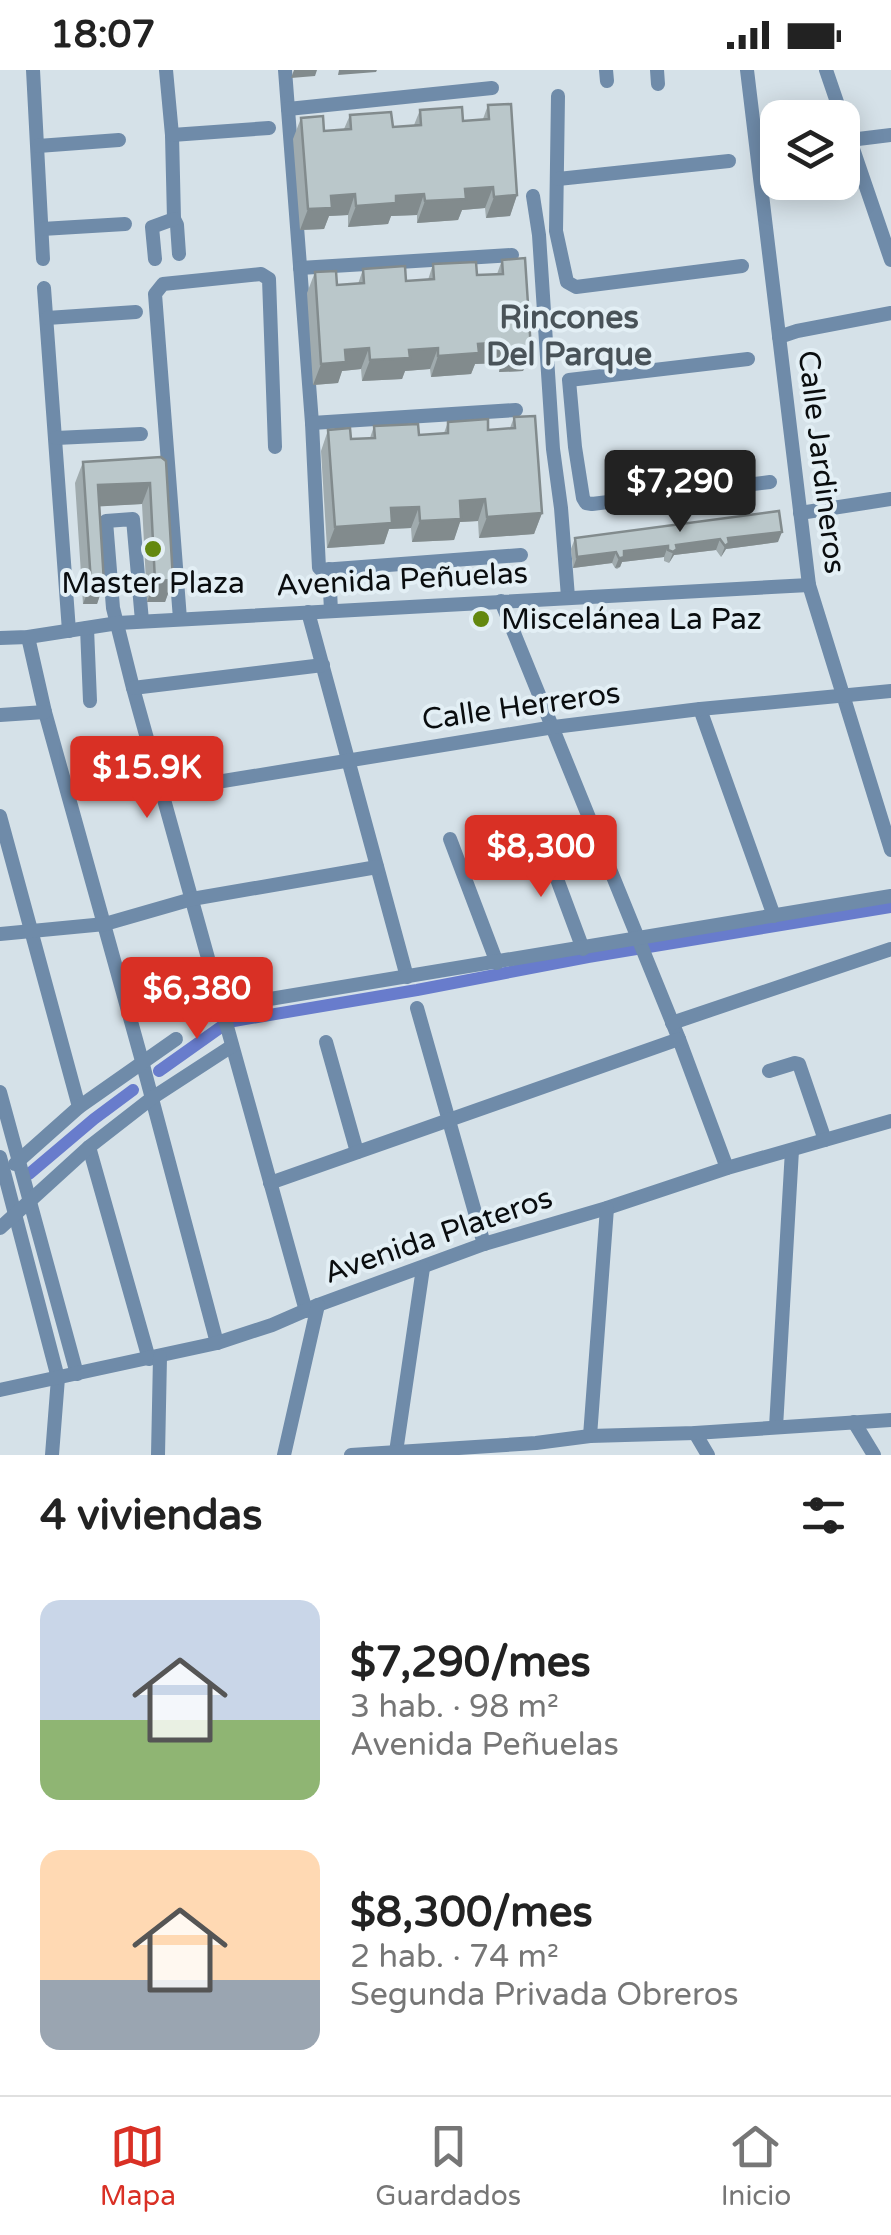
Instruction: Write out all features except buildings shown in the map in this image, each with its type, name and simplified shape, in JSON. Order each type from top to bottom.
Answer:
[{"type":"street","points":[[34,70],[43,259]]},
{"type":"street","points":[[166,70],[179,254]]},
{"type":"street","points":[[285,70],[319,568],[521,555]]},
{"type":"street","name":"Calle Jardineros","points":[[747,70],[809,584],[891,850]]},
{"type":"street","points":[[826,70],[836,100]]},
{"type":"street","points":[[288,109],[492,88]]},
{"type":"street","points":[[558,96],[557,238],[566,282],[576,287],[742,266]]},
{"type":"street","points":[[172,135],[270,128]]},
{"type":"street","points":[[860,139],[891,135]]},
{"type":"street","points":[[38,146],[119,140]]},
{"type":"street","points":[[558,179],[729,162]]},
{"type":"street","points":[[860,169],[891,260]]},
{"type":"street","points":[[533,196],[568,597]]},
{"type":"street","points":[[874,210],[891,207]]},
{"type":"street","points":[[156,259],[152,227],[174,219]]},
{"type":"street","points":[[42,230],[125,224]]},
{"type":"street","points":[[539,241],[557,238]]},
{"type":"street","points":[[300,268],[512,255]]},
{"type":"street","points":[[180,619],[155,294],[162,284],[261,274],[268,279],[276,448]]},
{"type":"street","points":[[44,288],[69,631]]},
{"type":"street","points":[[47,318],[136,312]]},
{"type":"street","points":[[779,337],[891,313]]},
{"type":"street","points":[[748,359],[570,380],[583,498],[592,504],[770,482]]},
{"type":"street","points":[[312,423],[516,410]]},
{"type":"street","points":[[56,438],[141,434]]},
{"type":"street","points":[[553,442],[575,440]]},
{"type":"street","points":[[800,513],[891,499]]},
{"type":"street","points":[[142,621],[134,519],[106,521],[113,608],[133,688],[270,1183],[312,1308],[284,1455]]},
{"type":"street","points":[[329,569],[331,610]]},
{"type":"street","name":"Avenida Peñuelas","points":[[0,638],[142,621],[809,584]]},
{"type":"street","points":[[501,601],[679,1039],[727,1168]]},
{"type":"street","points":[[308,612],[406,977]]},
{"type":"street","points":[[87,628],[90,701]]},
{"type":"street","points":[[28,637],[217,1343]]},
{"type":"street","points":[[133,688],[323,664]]},
{"type":"street","name":"Calle Herreros","points":[[162,791],[554,727],[891,691]]},
{"type":"street","points":[[700,709],[774,916]]},
{"type":"street","points":[[0,715],[45,712]]},
{"type":"street","points":[[0,816],[79,1107]]},
{"type":"street","points":[[541,836],[583,948]]},
{"type":"street","points":[[450,838],[497,962]]},
{"type":"street","points":[[0,934],[104,924],[192,899],[376,866]]},
{"type":"street","points":[[223,1009],[583,948],[639,943],[891,896]]},
{"type":"street","points":[[672,1023],[891,949]]},
{"type":"street","points":[[416,1008],[484,1244]]},
{"type":"street","points":[[2,1176],[79,1107],[176,1039]]},
{"type":"street","points":[[270,1183],[679,1039]]},
{"type":"street","points":[[326,1042],[357,1152]]},
{"type":"street","points":[[0,1228],[152,1098],[232,1046]]},
{"type":"street","points":[[769,1070],[799,1064],[824,1140]]},
{"type":"street","points":[[0,1092],[77,1374]]},
{"type":"street","name":"Avenida Plateros","points":[[0,1390],[217,1343],[272,1326],[484,1244],[891,1121]]},
{"type":"street","points":[[89,1148],[154,1358],[158,1455]]},
{"type":"street","points":[[776,1427],[792,1150]]},
{"type":"street","points":[[0,1156],[2,1176],[58,1378],[52,1455]]},
{"type":"street","points":[[590,1436],[607,1208]]},
{"type":"street","points":[[387,1453],[422,1268]]},
{"type":"street","points":[[350,1455],[540,1449],[590,1436],[891,1420]]},
{"type":"street","points":[[854,1422],[874,1455]]},
{"type":"street","points":[[695,1433],[708,1455]]},
{"type":"waterway","points":[[159,1071],[228,1022],[891,907]]},
{"type":"waterway","points":[[29,1174],[133,1090]]},
{"type":"place","name":"Master Plaza","points":[[153,549]]},
{"type":"place","name":"Miscelánea La Paz","points":[[481,619]]},
{"type":"district","name":"Rincones Del Parque","points":[[569,336]]}]
